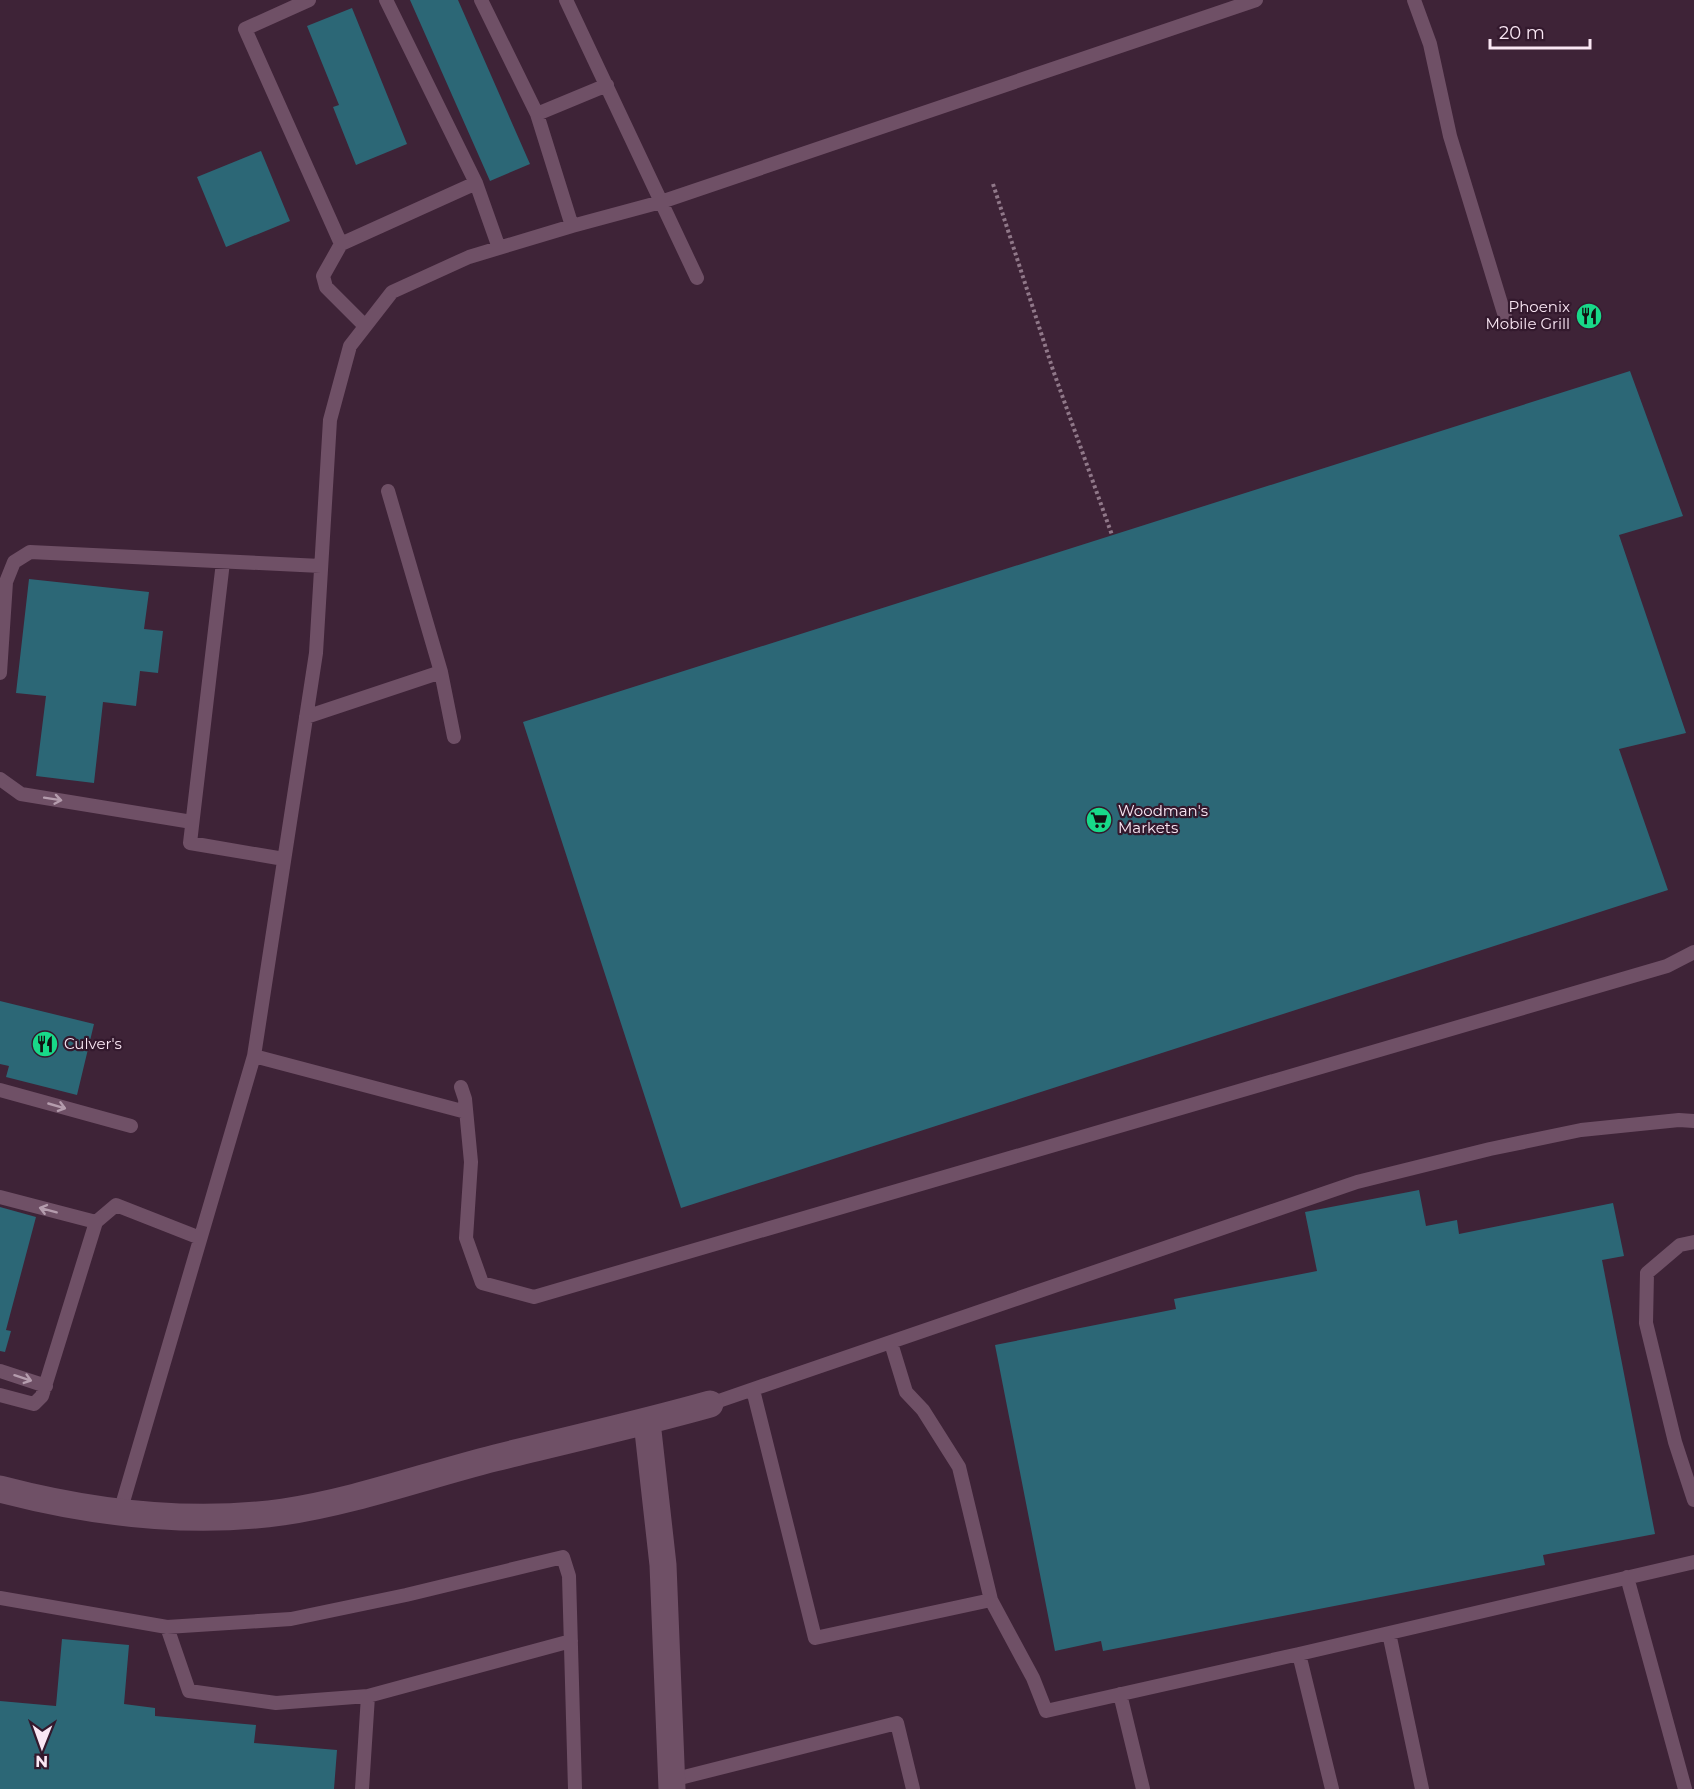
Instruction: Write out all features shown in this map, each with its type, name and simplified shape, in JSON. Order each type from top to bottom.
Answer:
[{"type":"street","points":[[0,1489],[76,1506],[120,1512],[183,1516],[235,1516],[284,1512],[368,1495],[493,1459],[647,1422],[710,1404]]},
{"type":"street","points":[[647,1422],[663,1565],[672,1784]]},
{"type":"lane","points":[[309,0],[245,29],[341,244]]},
{"type":"lane","points":[[386,0],[476,183],[500,248]]},
{"type":"lane","points":[[481,0],[537,114],[572,226]]},
{"type":"lane","points":[[566,0],[696,279]]},
{"type":"lane","points":[[120,1512],[254,1056],[316,653],[330,420],[350,346],[365,326],[392,292],[469,257],[661,202],[1256,0]]},
{"type":"lane","points":[[1414,0],[1430,44],[1450,136],[1507,323]]},
{"type":"lane","points":[[537,114],[607,85]]},
{"type":"lane","points":[[365,326],[326,287],[323,276],[341,244],[476,183]]},
{"type":"lane","points":[[388,491],[441,672],[454,737]]},
{"type":"lane","points":[[0,672],[6,582],[14,562],[30,552],[321,566]]},
{"type":"lane","points":[[223,562],[190,843],[284,859]]},
{"type":"lane","points":[[306,717],[441,672]]},
{"type":"lane","points":[[0,779],[21,794],[192,822]]},
{"type":"lane","points":[[461,1087],[471,1162],[466,1238],[482,1283],[534,1297],[1668,966],[1694,952]]},
{"type":"lane","points":[[254,1056],[466,1112]]},
{"type":"lane","points":[[0,1090],[131,1126]]},
{"type":"lane","points":[[710,1404],[1358,1182],[1490,1149],[1581,1130],[1679,1120],[1694,1121]]},
{"type":"lane","points":[[0,1197],[96,1222]]},
{"type":"lane","points":[[0,1395],[34,1404],[44,1391],[96,1222],[116,1205],[200,1238]]},
{"type":"lane","points":[[1694,1242],[1680,1245],[1647,1273],[1646,1323],[1675,1442],[1694,1500]]},
{"type":"lane","points":[[891,1343],[906,1392],[923,1410],[959,1467],[991,1600],[1033,1678],[1046,1711],[1694,1562]]},
{"type":"lane","points":[[0,1371],[44,1391]]},
{"type":"lane","points":[[753,1390],[815,1638],[991,1600]]},
{"type":"lane","points":[[0,1598],[167,1627],[291,1619],[406,1595],[563,1557],[569,1576],[575,1789]]},
{"type":"lane","points":[[1627,1577],[1685,1789]]},
{"type":"lane","points":[[167,1627],[189,1691],[276,1703],[368,1696],[571,1641]]},
{"type":"lane","points":[[1389,1633],[1422,1789]]},
{"type":"lane","points":[[1299,1654],[1332,1789]]},
{"type":"lane","points":[[1120,1694],[1143,1789]]},
{"type":"lane","points":[[362,1789],[368,1696]]},
{"type":"lane","points":[[672,1784],[897,1723],[913,1789]]},
{"type":"path","points":[[993,184],[1060,391],[1112,536]]},
{"type":"building","points":[[410,0],[458,0],[530,164],[490,181]]},
{"type":"building","points":[[352,8],[407,144],[356,165],[333,107],[339,105],[307,26]]},
{"type":"building","points":[[261,151],[290,221],[226,247],[197,177]]},
{"type":"building","name":"Woodman's Markets","points":[[1630,371],[1683,516],[1619,535],[1686,733],[1619,749],[1668,890],[681,1208],[523,722]]},
{"type":"building","points":[[29,579],[149,592],[144,629],[163,631],[158,673],[140,671],[136,706],[103,702],[94,783],[36,776],[46,696],[16,693]]},
{"type":"building","name":"Culver's","points":[[0,1001],[94,1024],[77,1095],[6,1077],[9,1066],[0,1064]]},
{"type":"building","points":[[1419,1190],[1426,1226],[1457,1220],[1459,1234],[1613,1203],[1624,1256],[1602,1260],[1655,1534],[1543,1555],[1545,1565],[1103,1651],[1101,1641],[1055,1651],[995,1345],[1176,1309],[1174,1299],[1317,1271],[1305,1212]]},
{"type":"building","points":[[0,1207],[36,1217],[6,1330],[11,1331],[5,1352],[0,1351]]},
{"type":"building","points":[[62,1639],[129,1645],[124,1704],[155,1708],[155,1716],[256,1725],[254,1743],[337,1750],[334,1789],[0,1789],[0,1701],[56,1706]]},
{"type":"place","name":"Phoenix Mobile Grill","points":[[1589,316]]},
{"type":"place","name":"Woodman's Markets","points":[[1099,820]]},
{"type":"place","name":"Culver's","points":[[45,1044]]}]
